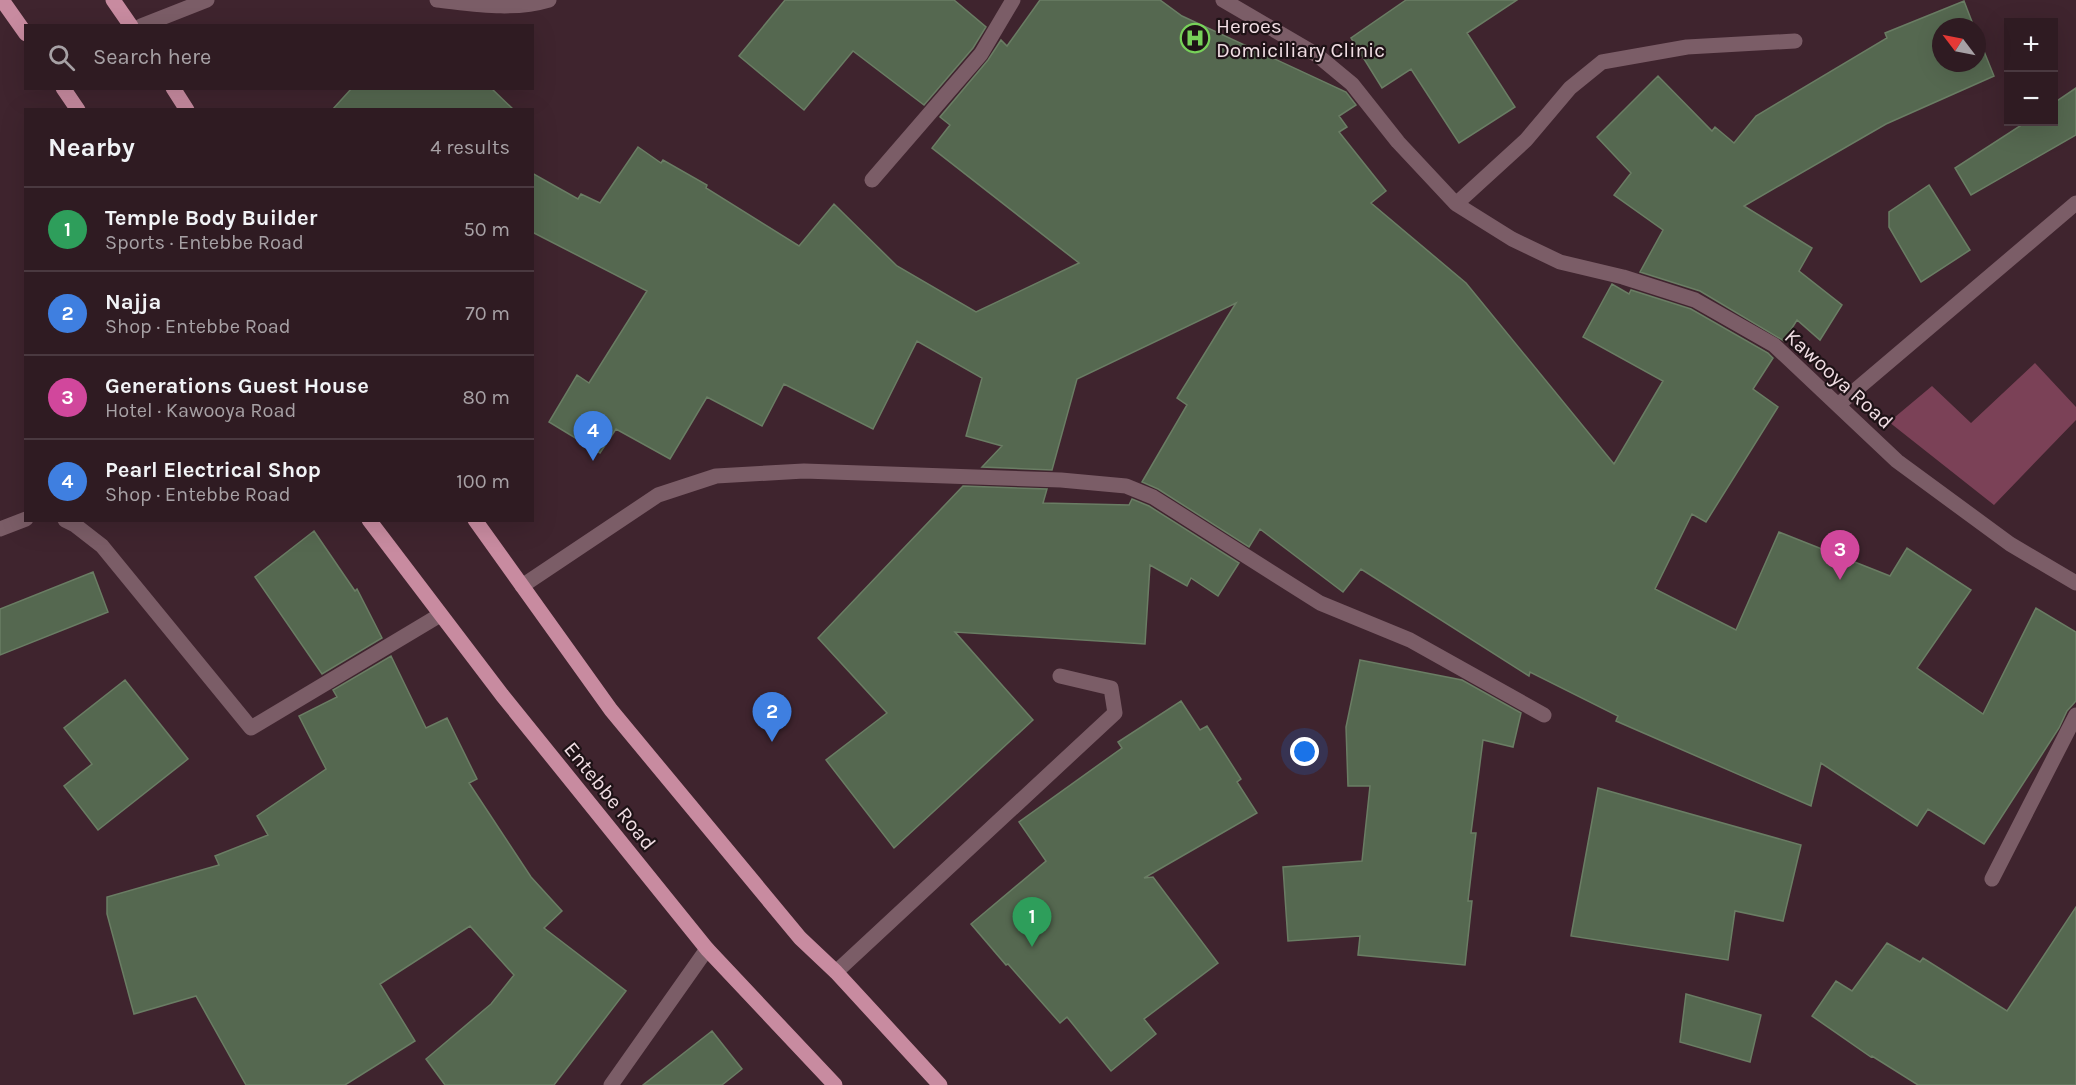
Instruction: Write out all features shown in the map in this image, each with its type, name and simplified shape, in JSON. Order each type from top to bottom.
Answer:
[{"type":"main road","points":[[2,0],[24,31]]},
{"type":"main road","points":[[113,0],[130,24]]},
{"type":"main road","points":[[64,90],[77,108]]},
{"type":"main road","points":[[174,90],[186,108]]},
{"type":"main road","name":"Entebbe Road","points":[[370,522],[502,695],[707,949],[835,1085]]},
{"type":"main road","points":[[476,522],[611,710],[801,938],[836,972],[940,1085]]},
{"type":"street","points":[[146,24],[207,0]]},
{"type":"street","points":[[437,0],[494,6],[534,4],[549,0]]},
{"type":"street","points":[[872,180],[981,54],[1013,0]]},
{"type":"street","name":"Kawooya Road","points":[[1222,0],[1317,54],[1352,84],[1398,142],[1456,204],[1512,239],[1560,262],[1623,277],[1695,300],[1774,345],[1897,461],[2010,544],[2076,582]]},
{"type":"street","points":[[1456,204],[1526,140],[1570,88],[1602,62],[1687,47],[1795,40]]},
{"type":"street","points":[[1838,405],[2076,202]]},
{"type":"street","points":[[522,586],[658,495],[716,476],[804,471],[1061,480],[1126,486],[1153,497],[1320,603],[1410,640],[1545,715]]},
{"type":"street","points":[[0,529],[24,520]]},
{"type":"street","points":[[69,522],[102,546],[250,728],[440,615]]},
{"type":"street","points":[[836,972],[1115,712],[1112,688],[1060,676]]},
{"type":"street","points":[[1992,879],[2076,715]]},
{"type":"street","points":[[611,1085],[707,949]]},
{"type":"shaded area","points":[[2035,363],[2076,407],[2076,420],[1994,505],[1889,422],[1932,386],[1971,423]]},
{"type":"building","points":[[785,0],[954,0],[986,27],[973,48],[924,105],[853,51],[804,110],[739,56]]},
{"type":"building","points":[[1040,0],[1160,0],[1182,16],[1346,92],[1356,105],[1339,116],[1347,127],[1339,132],[1386,191],[1371,203],[1466,283],[1614,464],[1663,381],[1583,337],[1612,284],[1629,294],[1631,290],[1691,309],[1768,353],[1773,358],[1753,389],[1778,407],[1706,522],[1692,514],[1655,589],[1736,630],[1779,532],[1890,576],[1907,548],[1971,590],[1917,668],[1983,714],[2036,608],[2076,632],[2076,701],[2067,711],[2059,728],[1984,844],[1928,809],[1917,826],[1821,763],[1811,806],[1616,721],[1618,716],[1530,672],[1529,676],[1361,569],[1343,592],[1260,529],[1249,547],[1158,489],[1142,482],[1187,405],[1177,398],[1236,303],[1077,379],[1052,470],[982,467],[1002,446],[966,436],[982,378],[917,341],[873,429],[784,384],[762,426],[707,397],[670,459],[616,429],[600,453],[549,422],[577,375],[589,383],[647,291],[534,233],[534,174],[578,199],[581,194],[600,203],[638,147],[661,163],[663,160],[707,185],[706,188],[799,246],[834,204],[897,266],[976,312],[1079,263],[932,148],[950,125],[940,117],[988,60],[1001,40],[1007,46]]},
{"type":"building","points":[[1406,0],[1517,0],[1467,33],[1515,107],[1459,143],[1411,69],[1382,88],[1351,38]]},
{"type":"building","points":[[1964,1],[1971,18],[1932,18],[1932,72],[1986,72],[1986,56],[1994,76],[1886,124],[1744,206],[1812,248],[1799,271],[1842,305],[1820,340],[1797,320],[1784,341],[1700,291],[1640,272],[1663,230],[1614,195],[1631,173],[1597,137],[1658,76],[1712,131],[1715,127],[1734,143],[1756,116],[1887,38],[1885,33]]},
{"type":"building","points":[[2076,88],[2076,135],[1971,195],[1955,168],[2020,126],[2058,126],[2058,100]]},
{"type":"building","points":[[350,90],[493,90],[512,108],[334,108]]},
{"type":"building","points":[[1929,185],[1970,250],[1921,282],[1889,227],[1889,212]]},
{"type":"building","points":[[963,486],[1047,489],[1043,503],[1129,505],[1132,499],[1149,506],[1239,563],[1218,596],[1191,578],[1187,586],[1150,565],[1145,644],[955,632],[1033,720],[894,848],[826,760],[887,713],[818,638]]},
{"type":"building","points":[[314,531],[355,591],[357,589],[382,638],[322,674],[255,577]]},
{"type":"building","points":[[93,572],[108,612],[0,655],[0,609]]},
{"type":"building","points":[[391,656],[426,728],[447,718],[477,779],[469,783],[531,877],[562,911],[544,928],[626,991],[554,1085],[445,1085],[426,1059],[491,1004],[514,975],[470,926],[380,984],[415,1041],[345,1085],[246,1085],[196,996],[134,1014],[107,914],[107,897],[219,865],[215,856],[268,835],[257,816],[326,769],[299,716],[337,697],[333,690]]},
{"type":"building","points":[[1360,660],[1462,680],[1521,713],[1513,747],[1483,740],[1471,833],[1476,833],[1468,901],[1472,901],[1465,965],[1358,955],[1360,936],[1288,941],[1283,867],[1362,861],[1370,786],[1348,786],[1346,727]]},
{"type":"building","points":[[125,680],[188,759],[98,830],[64,786],[92,764],[64,728]]},
{"type":"building","points":[[1181,701],[1200,730],[1207,726],[1241,779],[1237,782],[1257,813],[1144,878],[1153,877],[1218,963],[1144,1019],[1156,1034],[1111,1071],[1067,1017],[1060,1023],[971,924],[1046,861],[1019,822],[1122,748],[1118,742]]},
{"type":"building","points":[[1598,788],[1801,845],[1783,921],[1735,911],[1728,960],[1571,936]]},
{"type":"building","points":[[2076,907],[2076,1085],[1918,1085],[1871,1057],[1812,1016],[1836,981],[1852,991],[1887,943],[1920,962],[1923,958],[2007,1011]]},
{"type":"building","points":[[1686,994],[1761,1015],[1750,1062],[1680,1042]]},
{"type":"building","points":[[712,1031],[742,1069],[722,1085],[643,1085]]},
{"type":"place","name":"Heroes Domiciliary Clinic","points":[[1195,38]]},
{"type":"place","name":"Pearl Electrical Shop","points":[[593,461]]},
{"type":"place","name":"Generations Guest House","points":[[1840,580]]},
{"type":"place","name":"Najja","points":[[772,742]]},
{"type":"place","name":"Temple Body Builder","points":[[1032,947]]}]
